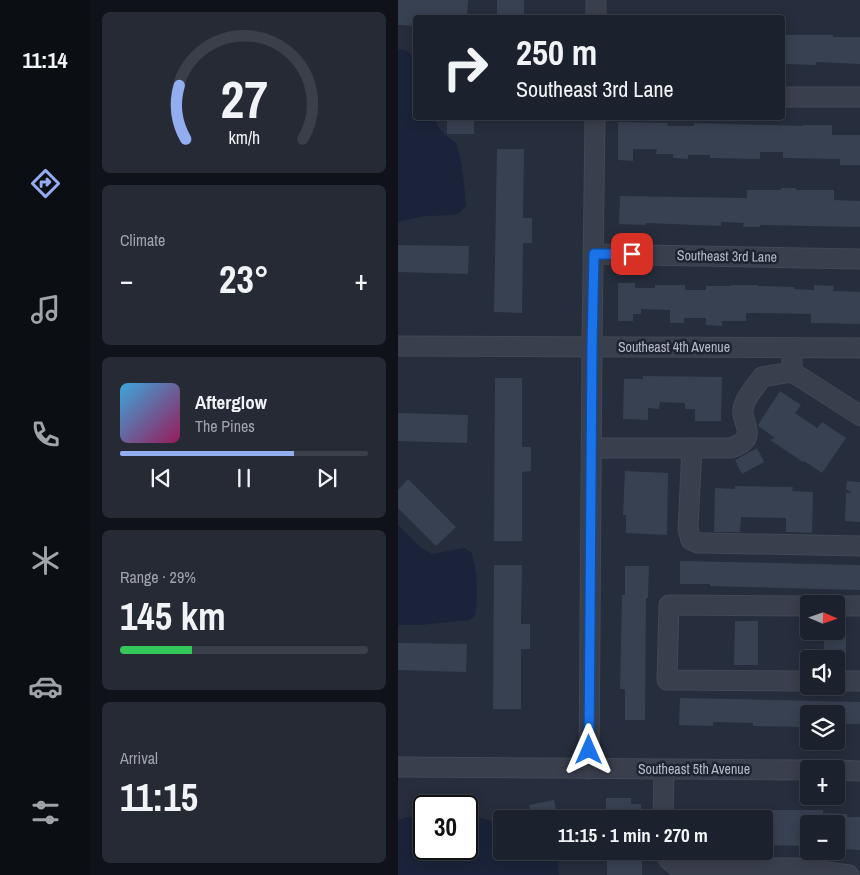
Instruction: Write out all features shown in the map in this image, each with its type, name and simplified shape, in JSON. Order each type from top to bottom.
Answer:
[{"type":"street","points":[[596,0],[596,15]]},
{"type":"street","points":[[785,97],[860,97]]},
{"type":"street","points":[[589,769],[595,120]]},
{"type":"street","name":"Southeast 3rd Lane","points":[[594,254],[860,259]]},
{"type":"street","name":"Southeast 4th Avenue","points":[[398,346],[860,348]]},
{"type":"street","points":[[792,348],[792,372]]},
{"type":"street","points":[[591,448],[731,448],[740,445],[747,437],[747,425],[742,411],[744,404],[762,377],[792,372],[860,416]]},
{"type":"street","points":[[692,448],[688,529],[691,540],[698,543],[860,546]]},
{"type":"street","points":[[800,606],[669,605],[667,680],[800,681]]},
{"type":"street","points":[[846,606],[860,606]]},
{"type":"street","points":[[845,681],[860,681]]},
{"type":"street","name":"Southeast 5th Avenue","points":[[398,767],[800,770]]},
{"type":"street","points":[[663,810],[664,769]]},
{"type":"street","points":[[845,770],[860,771]]},
{"type":"street","points":[[670,860],[678,867],[799,868],[849,875]]},
{"type":"water","points":[[398,49],[408,52],[413,57],[413,120],[435,120],[443,132],[456,143],[462,167],[466,206],[454,215],[425,216],[398,223]]},
{"type":"water","points":[[398,525],[421,548],[432,554],[464,548],[471,552],[477,584],[475,616],[468,620],[420,625],[398,625]]},
{"type":"water","points":[[413,816],[413,860],[478,860],[478,817],[493,822],[493,860],[557,860],[559,875],[398,875],[398,820]]},
{"type":"building","points":[[398,0],[468,0],[467,15],[413,15],[413,26],[398,25]]},
{"type":"building","points":[[497,0],[524,0],[524,15],[497,15]]},
{"type":"building","points":[[785,35],[861,37],[861,64],[816,62],[816,65],[785,64]]},
{"type":"building","points":[[447,120],[474,120],[474,134],[447,134]]},
{"type":"building","points":[[618,122],[668,123],[667,126],[694,126],[694,123],[832,125],[832,135],[861,135],[861,165],[840,165],[840,159],[783,158],[783,152],[760,152],[760,159],[710,158],[710,155],[688,155],[688,159],[673,158],[673,154],[656,154],[657,149],[633,149],[633,161],[618,160]]},
{"type":"building","points":[[497,149],[524,149],[523,218],[532,218],[532,243],[523,243],[522,313],[494,312]]},
{"type":"building","points":[[781,188],[834,190],[834,200],[861,201],[861,227],[760,225],[760,227],[743,227],[744,223],[721,222],[721,226],[646,223],[646,225],[619,224],[620,196],[747,198],[747,190],[781,190]]},
{"type":"building","points":[[398,245],[469,246],[468,274],[398,272]]},
{"type":"building","points":[[618,283],[635,283],[635,288],[655,288],[655,285],[685,285],[685,290],[706,290],[706,286],[731,285],[794,287],[794,289],[814,290],[814,285],[834,286],[833,291],[861,292],[861,324],[811,323],[811,314],[757,313],[746,313],[746,321],[722,321],[722,326],[706,325],[706,318],[684,318],[684,323],[670,323],[670,310],[641,309],[641,314],[633,314],[633,321],[618,321]]},
{"type":"building","points":[[643,376],[722,377],[721,421],[695,421],[695,409],[685,409],[685,403],[660,402],[659,409],[648,408],[648,420],[623,419],[624,379],[643,379]]},
{"type":"building","points":[[495,378],[522,378],[522,447],[531,447],[531,471],[522,472],[522,541],[494,541]]},
{"type":"building","points":[[780,391],[801,405],[795,413],[817,428],[822,422],[846,438],[822,473],[770,440],[775,438],[758,426]]},
{"type":"building","points":[[398,413],[468,415],[467,443],[398,441]]},
{"type":"building","points":[[757,448],[764,462],[742,474],[735,460]]},
{"type":"building","points":[[625,471],[668,473],[667,535],[626,533],[626,515],[623,515]]},
{"type":"building","points":[[408,479],[456,527],[436,546],[398,508],[398,490]]},
{"type":"building","points":[[847,481],[861,482],[861,522],[845,521],[846,493],[852,493],[846,489]]},
{"type":"building","points":[[735,486],[793,487],[792,491],[813,492],[812,533],[786,532],[786,518],[741,517],[740,532],[714,532],[715,488],[735,489]]},
{"type":"building","points":[[680,561],[861,565],[861,590],[680,584]]},
{"type":"building","points":[[494,565],[522,565],[521,624],[530,624],[530,649],[521,649],[521,709],[493,709]]},
{"type":"building","points":[[625,566],[649,566],[648,598],[646,598],[645,720],[625,720],[625,689],[620,689],[622,595],[625,595]]},
{"type":"building","points":[[735,621],[758,621],[758,665],[734,665]]},
{"type":"building","points":[[824,640],[846,640],[846,656],[845,650],[824,650]]},
{"type":"building","points":[[398,643],[467,644],[466,672],[398,670]]},
{"type":"building","points":[[680,698],[861,702],[861,724],[845,724],[845,705],[800,705],[800,727],[753,726],[753,723],[713,722],[713,726],[679,725]]},
{"type":"building","points":[[606,798],[631,798],[631,804],[641,804],[641,810],[606,810]]},
{"type":"building","points":[[554,800],[556,810],[530,810],[529,805]]},
{"type":"building","points":[[773,810],[823,810],[823,813],[847,814],[847,817],[861,817],[861,850],[845,849],[845,815],[800,815],[800,846],[773,845]]},
{"type":"building","points":[[607,860],[642,860],[642,875],[607,875]]},
{"type":"route","points":[[589,750],[594,254],[632,254]]}]
